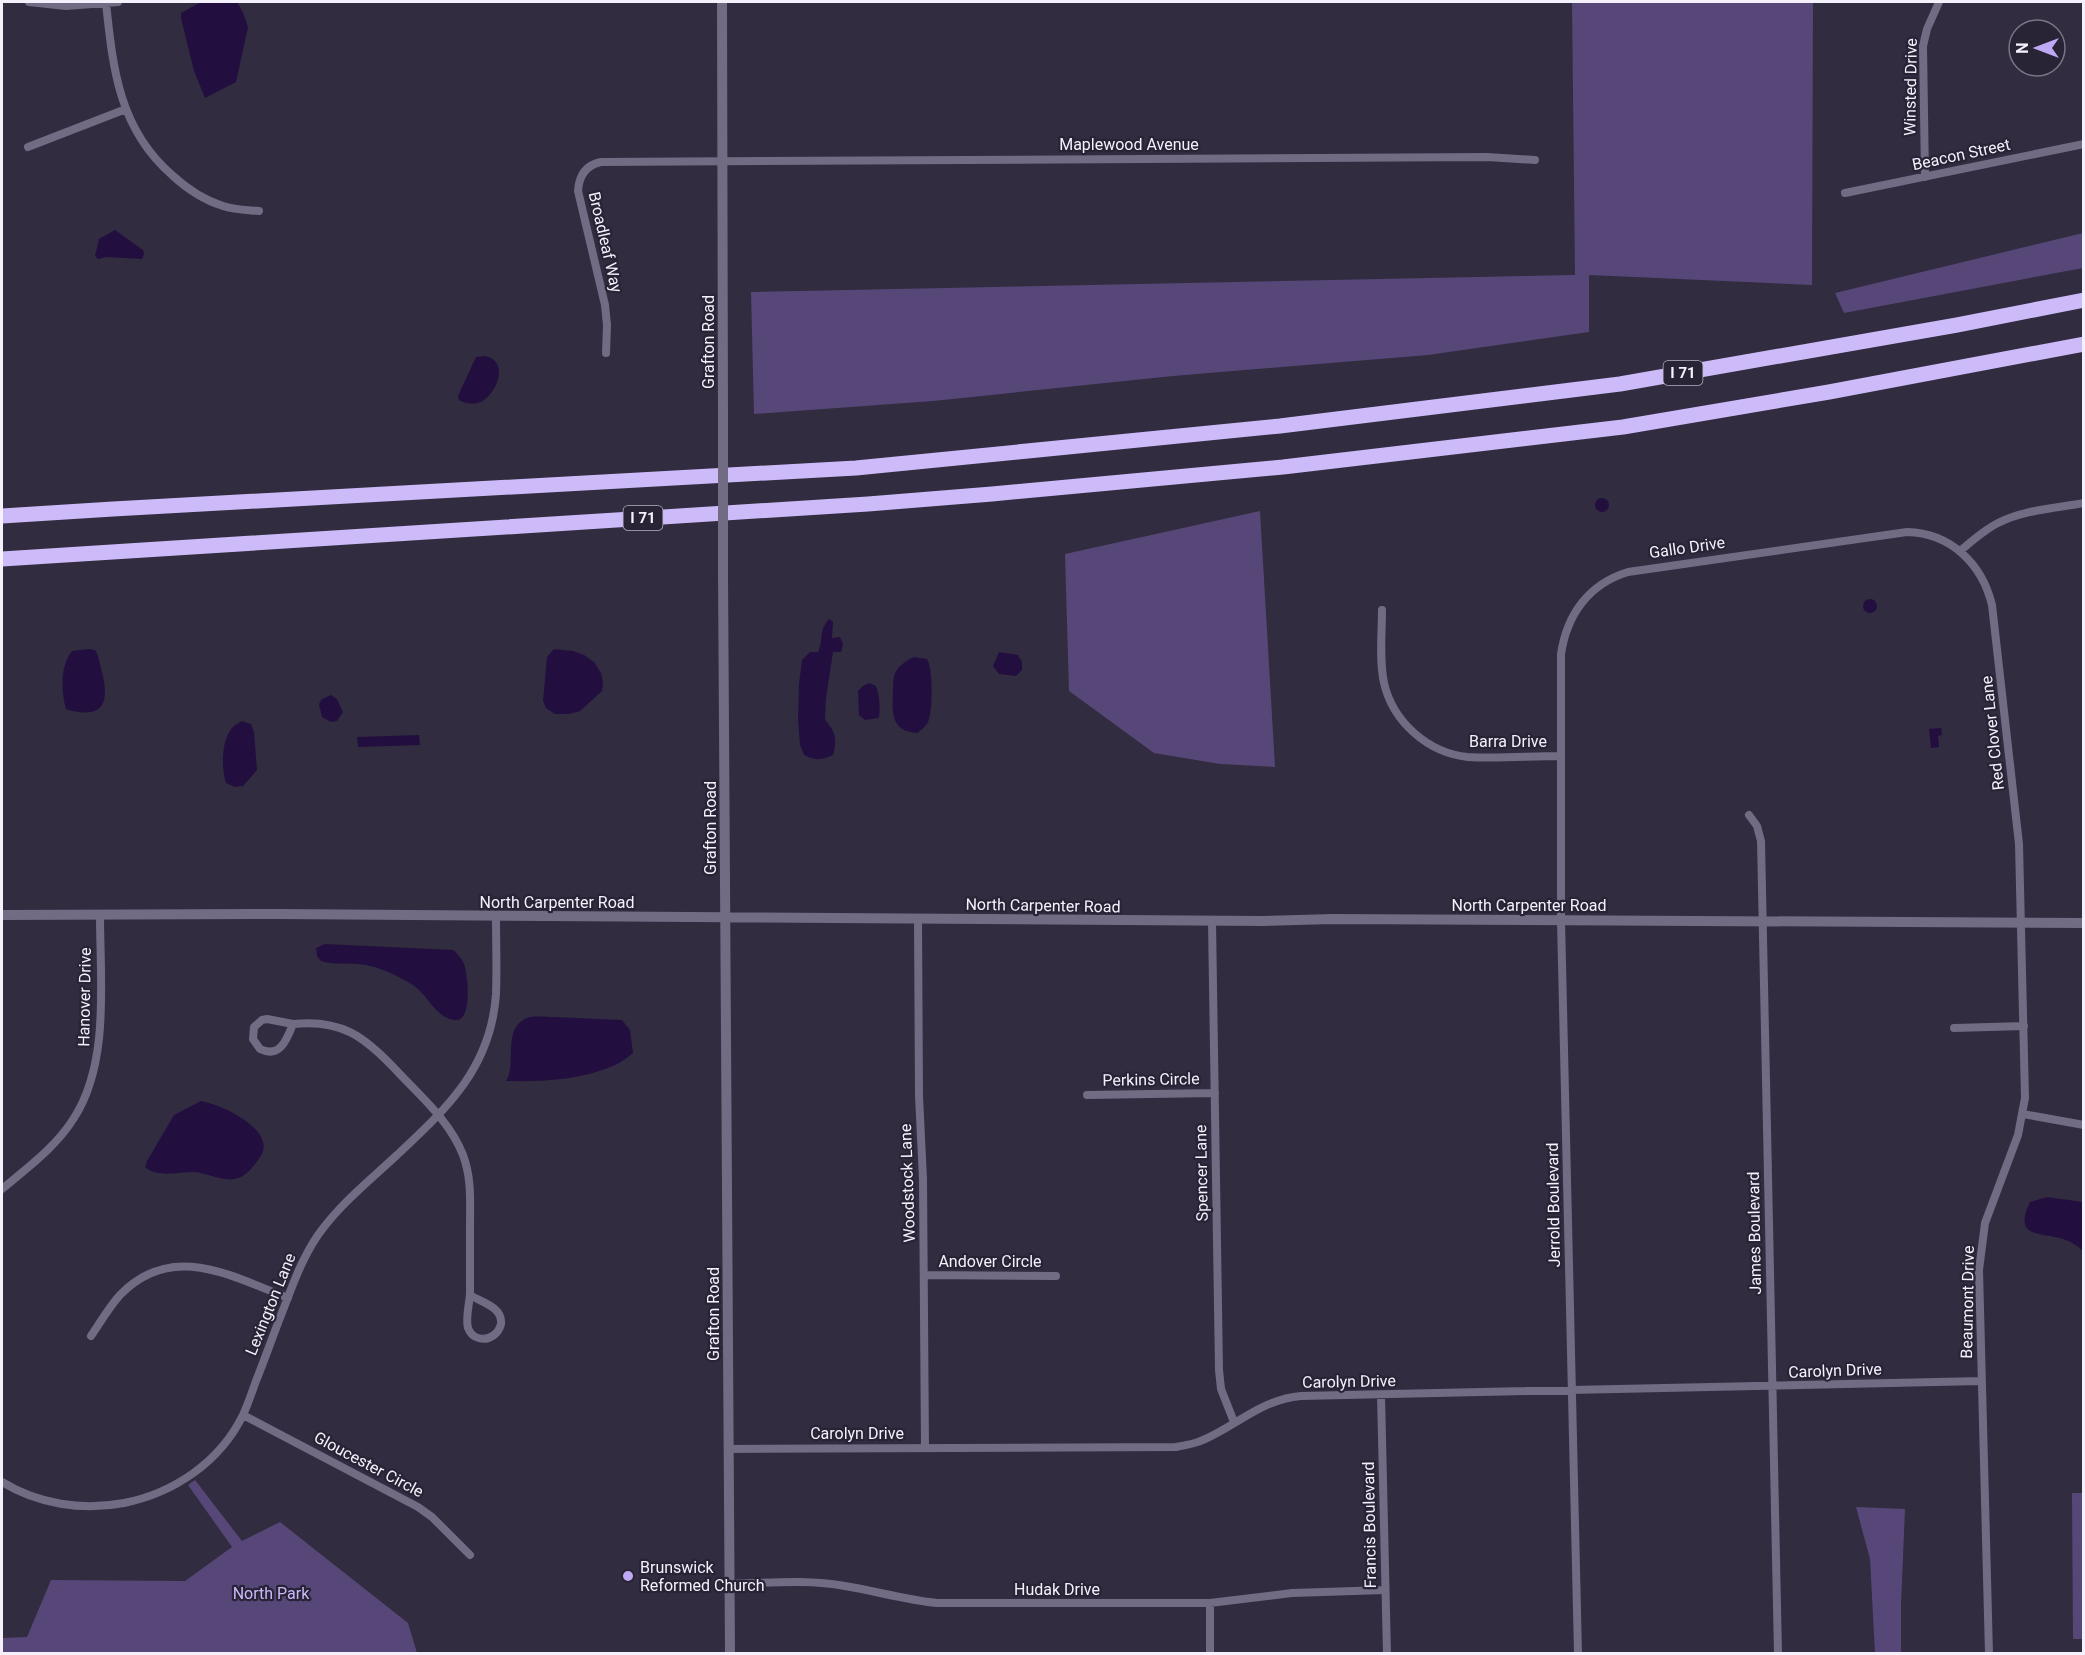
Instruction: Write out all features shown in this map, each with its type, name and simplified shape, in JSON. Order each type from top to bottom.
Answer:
[{"type":"highway","name":"I 71","points":[[2,516],[856,468],[1280,426],[1620,384],[1957,325],[2084,300]]},
{"type":"highway","name":"I 71","points":[[2,559],[879,503],[1272,468],[1623,427],[1829,392],[2084,344]]},
{"type":"street","points":[[30,2],[66,6],[118,2]]},
{"type":"street","name":"Grafton Road","points":[[722,2],[730,1653]]},
{"type":"street","name":"Winsted Drive","points":[[1925,177],[1923,46],[1927,29],[1939,2]]},
{"type":"street","points":[[106,3],[115,72],[126,110],[147,148],[159,163],[179,181],[202,197],[224,207],[259,211]]},
{"type":"street","points":[[28,147],[126,110]]},
{"type":"street","name":"Beacon Street","points":[[1845,193],[2084,144]]},
{"type":"street","name":"Maplewood Avenue","points":[[722,160],[1487,157],[1535,160]]},
{"type":"street","name":"Broadleaf Way","points":[[606,353],[606,310],[578,196],[580,177],[592,165],[601,162],[722,160]]},
{"type":"street","points":[[1960,550],[1989,528],[2013,517],[2084,503]]},
{"type":"street","name":"Gallo Drive","points":[[1560,756],[1561,654],[1566,629],[1584,599],[1610,579],[1639,570],[1891,533],[1914,532],[1928,535],[1960,550]]},
{"type":"street","name":"Red Clover Lane","points":[[1960,550],[1982,576],[1992,605],[2019,844],[2021,922]]},
{"type":"street","name":"Barra Drive","points":[[1382,610],[1384,683],[1395,710],[1413,733],[1438,749],[1468,757],[1560,756]]},
{"type":"street","name":"Jerrold Boulevard","points":[[1560,756],[1561,920],[1578,1653]]},
{"type":"street","name":"James Boulevard","points":[[1749,815],[1757,826],[1761,841],[1778,1653]]},
{"type":"street","name":"North Carpenter Road","points":[[2,915],[278,914],[1212,921],[2084,922]]},
{"type":"street","name":"Hanover Drive","points":[[2,1189],[47,1151],[61,1136],[74,1120],[90,1085],[99,1044],[100,915]]},
{"type":"street","name":"Lexington Lane","points":[[2,1482],[26,1495],[67,1506],[109,1506],[149,1497],[188,1478],[204,1466],[232,1433],[243,1415],[307,1252],[349,1197],[438,1115],[465,1084],[477,1064],[493,1017],[496,994],[496,917]]},
{"type":"street","name":"Woodstock Lane","points":[[918,918],[925,1448]]},
{"type":"street","name":"Spencer Lane","points":[[1212,921],[1219,1370],[1221,1389],[1234,1422]]},
{"type":"street","name":"Beaumont Drive","points":[[1989,1653],[1979,1270],[1981,1246],[1992,1201],[2012,1154],[2026,1093],[2021,922]]},
{"type":"street","points":[[293,1024],[285,1043],[277,1050],[266,1052],[256,1045],[254,1027],[262,1020],[272,1019],[293,1024],[316,1023],[333,1026],[362,1038],[377,1049],[438,1115],[457,1141],[468,1170],[470,1187],[468,1326],[471,1334],[477,1338],[488,1339],[500,1328],[501,1319],[498,1311],[470,1295]]},
{"type":"street","points":[[1954,1028],[2024,1026]]},
{"type":"street","name":"Perkins Circle","points":[[1087,1095],[1215,1093]]},
{"type":"street","points":[[2023,1114],[2084,1125]]},
{"type":"street","points":[[90,1336],[126,1289],[146,1276],[184,1266],[208,1268],[288,1298]]},
{"type":"street","name":"Andover Circle","points":[[924,1275],[1056,1276]]},
{"type":"street","name":"Carolyn Drive","points":[[728,1449],[1176,1447],[1203,1440],[1261,1407],[1287,1398],[1982,1381]]},
{"type":"street","name":"Francis Boulevard","points":[[1381,1395],[1387,1653]]},
{"type":"street","name":"Gloucester Circle","points":[[243,1415],[418,1507],[432,1517],[470,1555]]},
{"type":"street","name":"Hudak Drive","points":[[729,1584],[822,1583],[847,1586],[918,1602],[937,1603],[1210,1603],[1292,1593],[1385,1590]]},
{"type":"street","points":[[1210,1603],[1210,1653]]},
{"type":"green space","points":[[1572,2],[1813,2],[1812,285],[1589,275],[1589,332],[1428,355],[1173,376],[933,401],[754,414],[751,292],[1575,275]]},
{"type":"green space","points":[[2083,233],[2083,268],[1844,313],[1835,293]]},
{"type":"green space","points":[[1260,511],[1275,767],[1220,764],[1154,753],[1069,691],[1065,554]]},
{"type":"green space","name":"North Park","points":[[195,1480],[242,1541],[280,1522],[408,1623],[417,1653],[2,1653],[2,1638],[27,1637],[51,1580],[185,1581],[232,1547],[188,1485]]},
{"type":"green space","points":[[2072,1493],[2083,1493],[2083,1639],[2073,1639]]},
{"type":"green space","points":[[1856,1507],[1905,1509],[1901,1653],[1875,1653],[1870,1559]]},
{"type":"shaded area","points":[[201,2],[237,2],[248,27],[236,82],[205,98],[194,71],[181,18],[181,13]]},
{"type":"shaded area","points":[[115,230],[143,250],[142,259],[106,257],[98,259],[95,256],[99,239]]},
{"type":"shaded area","points":[[485,356],[493,359],[499,371],[495,387],[485,399],[478,403],[459,400],[458,396],[476,357]]},
{"type":"shaded area","points":[[1602,498],[1607,500],[1609,505],[1607,510],[1602,512],[1597,510],[1595,505],[1597,500]]},
{"type":"shaded area","points":[[1867,599],[1873,599],[1877,606],[1873,613],[1867,613],[1863,609],[1863,603]]},
{"type":"shaded area","points":[[829,619],[833,622],[832,638],[840,637],[843,644],[841,652],[833,652],[826,698],[825,720],[835,736],[835,745],[833,755],[816,759],[804,755],[800,745],[799,684],[802,660],[810,652],[818,652],[823,628]]},
{"type":"shaded area","points":[[89,649],[97,653],[105,687],[103,704],[90,712],[66,709],[63,694],[65,664],[72,651]]},
{"type":"shaded area","points":[[554,649],[584,655],[594,662],[601,673],[602,691],[580,711],[555,714],[546,708],[543,701],[547,657]]},
{"type":"shaded area","points":[[999,652],[1018,655],[1022,662],[1022,670],[1016,676],[999,674],[993,666]]},
{"type":"shaded area","points":[[914,657],[927,659],[931,680],[930,717],[918,733],[903,729],[898,725],[893,714],[895,673]]},
{"type":"shaded area","points":[[869,683],[876,686],[879,718],[865,720],[859,715],[858,691]]},
{"type":"shaded area","points":[[331,695],[337,699],[343,712],[337,721],[331,722],[322,717],[319,704],[322,699]]},
{"type":"shaded area","points":[[242,721],[251,724],[254,732],[257,770],[243,786],[235,787],[226,783],[223,753],[230,731]]},
{"type":"shaded area","points":[[1941,728],[1942,735],[1938,736],[1939,747],[1931,748],[1929,729]]},
{"type":"shaded area","points":[[419,735],[420,745],[358,747],[357,737]]},
{"type":"shaded area","points":[[325,944],[453,950],[464,964],[468,998],[464,1014],[460,1019],[447,1018],[413,985],[379,968],[321,961],[317,956],[316,948]]},
{"type":"shaded area","points":[[530,1017],[622,1020],[630,1030],[633,1053],[616,1065],[588,1074],[546,1080],[506,1081],[511,1065],[512,1036],[515,1028]]},
{"type":"shaded area","points":[[201,1101],[242,1118],[259,1133],[263,1142],[263,1151],[256,1163],[244,1175],[229,1179],[194,1172],[168,1174],[145,1167],[174,1115]]},
{"type":"shaded area","points":[[2047,1197],[2083,1202],[2083,1251],[2066,1240],[2038,1234],[2027,1228],[2025,1222],[2030,1202]]},
{"type":"place","name":"Brunswick Reformed Church","points":[[628,1576]]}]
